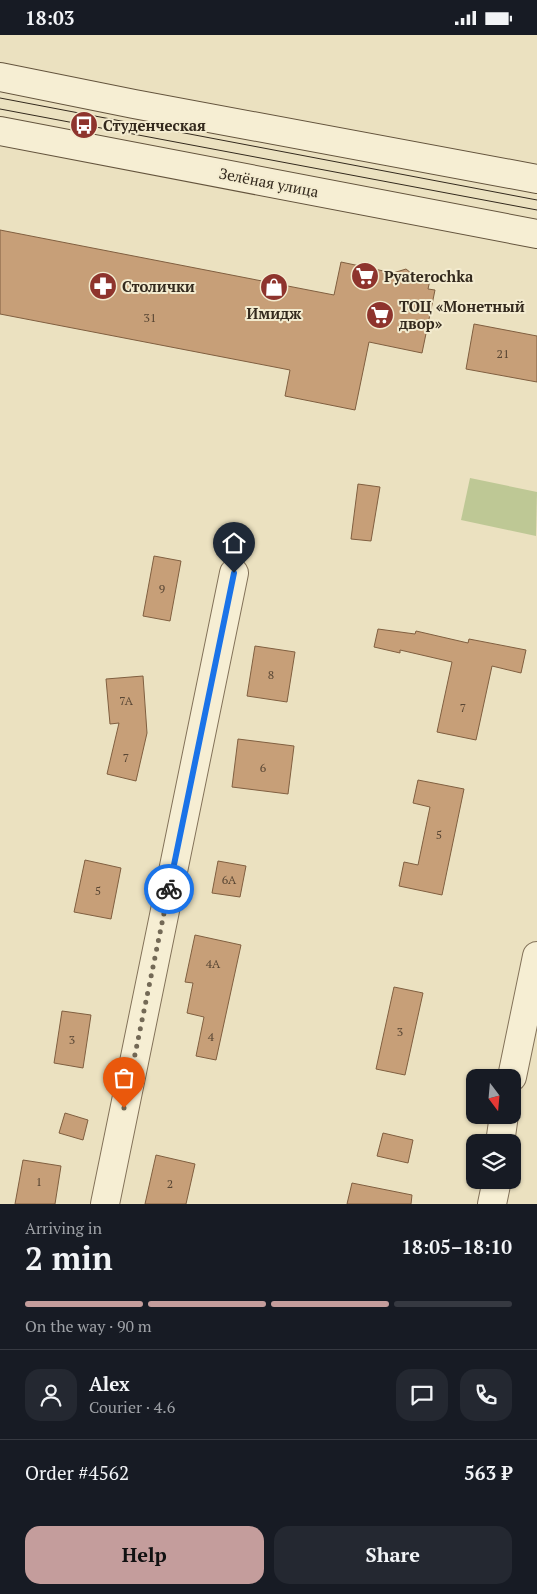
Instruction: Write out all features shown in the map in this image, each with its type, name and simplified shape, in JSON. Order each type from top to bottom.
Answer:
[{"type":"street","points":[[0,77],[148,107],[537,179]]},
{"type":"street","name":"Зелёная улица","points":[[0,131],[537,234]]},
{"type":"street","points":[[105,1204],[234,573]]},
{"type":"street","points":[[514,1069],[537,956]]},
{"type":"street","points":[[492,1204],[495,1189]]},
{"type":"green space","points":[[470,478],[537,492],[536,536],[461,520]]},
{"type":"building","points":[[0,230],[334,295],[341,262],[393,273],[406,269],[416,277],[430,280],[428,289],[435,290],[422,353],[369,342],[355,410],[285,396],[290,370],[0,314]]},
{"type":"building","points":[[474,324],[537,336],[537,382],[466,369]]},
{"type":"building","points":[[358,484],[380,487],[371,541],[351,539]]},
{"type":"building","points":[[154,556],[181,561],[170,621],[143,616]]},
{"type":"building","points":[[378,629],[415,634],[416,631],[468,643],[469,639],[526,650],[521,673],[492,666],[476,740],[437,732],[452,662],[400,650],[400,653],[374,647]]},
{"type":"building","points":[[255,646],[295,652],[287,702],[247,696]]},
{"type":"building","points":[[143,676],[147,733],[136,781],[107,774],[119,723],[110,724],[106,679]]},
{"type":"building","points":[[238,739],[294,746],[288,794],[232,787]]},
{"type":"building","points":[[418,780],[464,789],[442,895],[399,886],[404,862],[418,865],[430,807],[413,803]]},
{"type":"building","points":[[85,860],[121,868],[111,919],[74,912]]},
{"type":"building","points":[[218,861],[246,866],[240,897],[212,893]]},
{"type":"building","points":[[195,935],[241,945],[216,1060],[196,1056],[204,1017],[187,1013],[193,983],[185,982]]},
{"type":"building","points":[[394,987],[423,993],[405,1075],[376,1069]]},
{"type":"building","points":[[62,1011],[91,1015],[83,1068],[54,1063]]},
{"type":"building","points":[[65,1113],[88,1120],[83,1140],[59,1133]]},
{"type":"building","points":[[383,1133],[413,1140],[408,1163],[377,1156]]},
{"type":"building","points":[[156,1155],[195,1164],[186,1204],[145,1204]]},
{"type":"building","points":[[23,1160],[61,1166],[55,1204],[15,1204]]},
{"type":"building","points":[[352,1183],[412,1195],[411,1204],[347,1204]]},
{"type":"tram line","points":[[0,98],[537,200]]},
{"type":"tram line","points":[[0,109],[537,210]]},
{"type":"way so far","points":[[124,1108],[169,889]]},
{"type":"place","name":"Студенческая","points":[[84,125]]},
{"type":"place","name":"Pyaterochka","points":[[365,276]]},
{"type":"place","name":"Столички","points":[[103,286]]},
{"type":"place","name":"Имидж","points":[[274,287]]},
{"type":"place","name":"ТОЦ «Монетный двор»","points":[[380,315]]},
{"type":"route","points":[[169,889],[234,573]]}]
